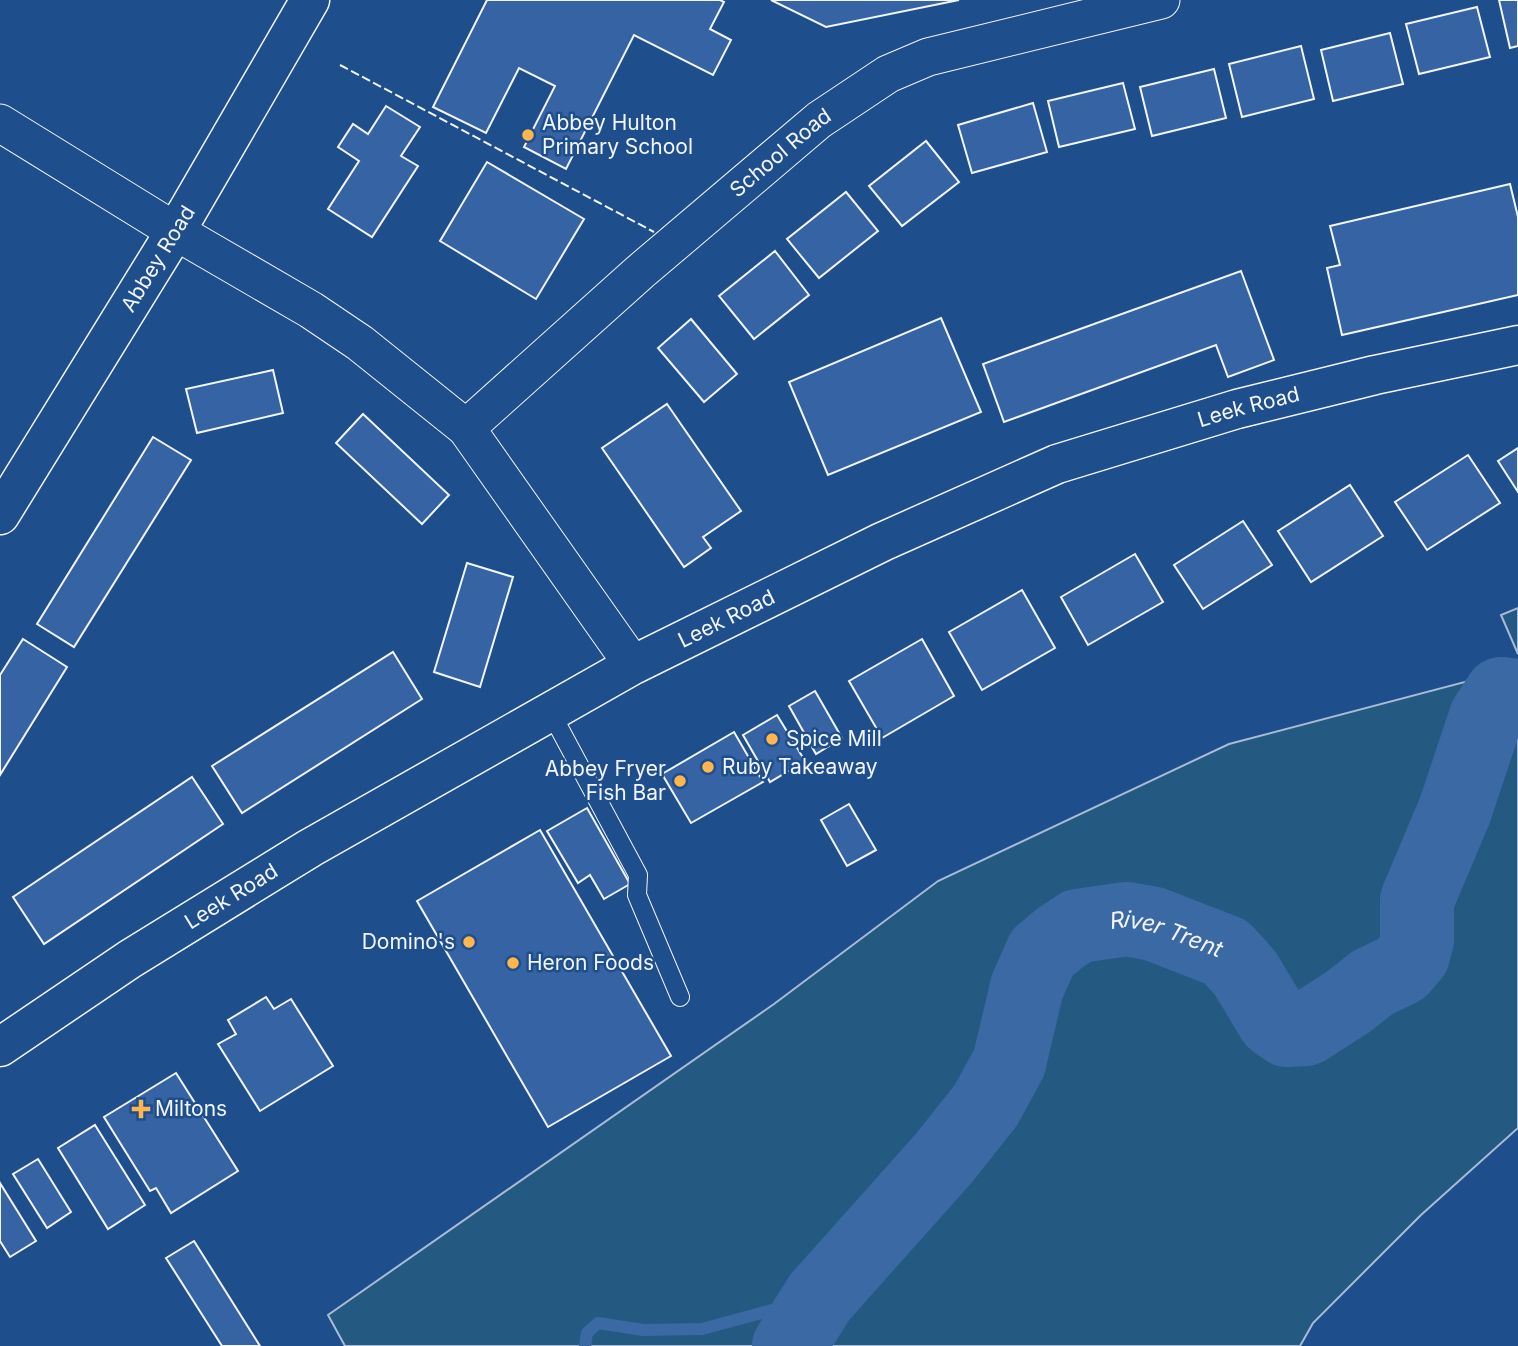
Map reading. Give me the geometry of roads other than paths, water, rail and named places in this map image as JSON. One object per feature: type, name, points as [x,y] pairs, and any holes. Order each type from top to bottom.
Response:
[{"type":"main road","name":"Abbey Road","points":[[0,515],[175,231],[310,0]]},
{"type":"main road","name":"Leek Road","points":[[0,1047],[130,959],[310,848],[633,665],[882,542],[1057,464],[1237,410],[1374,375],[1518,345]]},
{"type":"street","name":"School Road","points":[[466,428],[640,272],[819,120],[888,74],[928,57],[1161,0]]},
{"type":"street","points":[[0,123],[175,231],[311,310],[360,343],[466,428],[633,665]]},
{"type":"lane","points":[[550,711],[638,875],[636,895],[680,997]]},
{"type":"waterway","name":"River Trent","points":[[789,1346],[820,1297],[944,1158],[986,1105],[1009,1063],[1027,987],[1042,953],[1078,926],[1127,919],[1154,924],[1226,952],[1245,973],[1274,1021],[1287,1030],[1306,1029],[1372,983],[1401,969],[1413,955],[1417,940],[1417,900],[1455,810],[1486,717],[1501,694],[1518,696]]},
{"type":"waterway","points":[[585,1346],[587,1333],[598,1323],[643,1330],[702,1329],[820,1297]]},
{"type":"place","name":"Abbey Hulton Primary School","points":[[528,135]]},
{"type":"place","name":"Spice Mill","points":[[772,739]]},
{"type":"place","name":"Ruby Takeaway","points":[[708,767]]},
{"type":"place","name":"Abbey Fryer Fish Bar","points":[[680,781]]},
{"type":"place","name":"Domino's","points":[[469,942]]},
{"type":"place","name":"Heron Foods","points":[[513,963]]},
{"type":"place","name":"Miltons","points":[[141,1109]]}]
